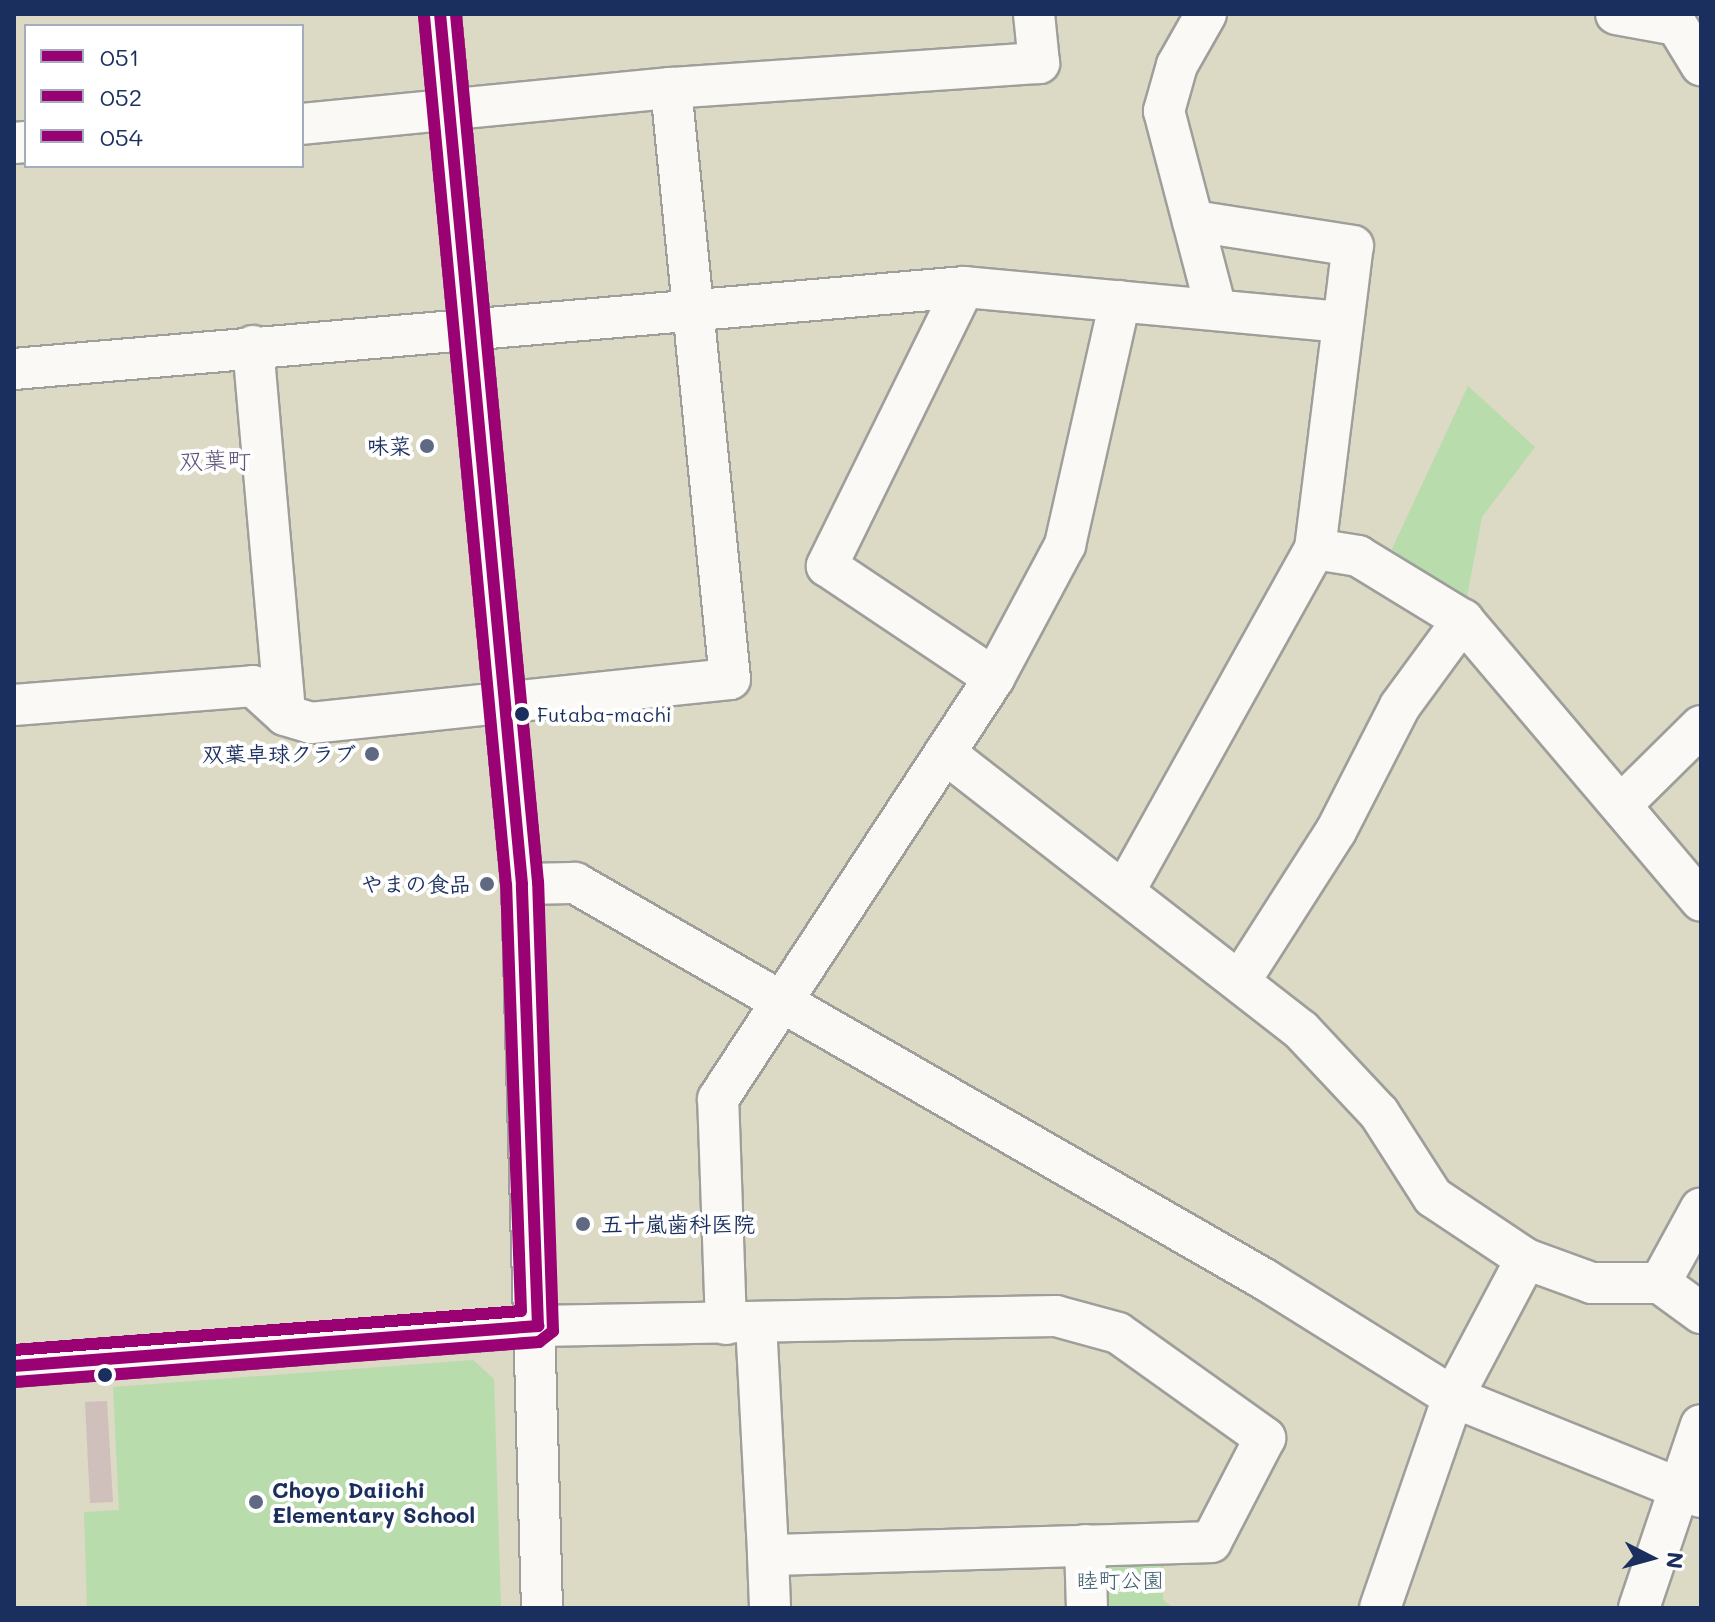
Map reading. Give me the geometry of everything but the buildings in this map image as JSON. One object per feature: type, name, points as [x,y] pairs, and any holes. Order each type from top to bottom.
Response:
[{"type":"street","points":[[440,14],[522,884],[538,1326],[542,1608]]},
{"type":"street","points":[[304,124],[450,115],[671,88],[1039,63],[1034,14]]},
{"type":"street","points":[[1206,14],[1177,65],[1164,111],[1216,309]]},
{"type":"street","points":[[1616,14],[1671,19],[1701,65]]},
{"type":"street","points":[[14,705],[253,686],[285,715],[311,723],[730,679],[671,88]]},
{"type":"street","points":[[1125,890],[1315,549],[1353,246],[1193,221]]},
{"type":"street","points":[[14,369],[468,325],[964,287],[1342,322]]},
{"type":"street","points":[[964,287],[827,566],[994,678]]},
{"type":"street","points":[[770,1608],[768,1555],[718,1099],[778,1000],[994,678],[1065,545],[1120,301]]},
{"type":"street","points":[[253,346],[285,715]]},
{"type":"street","points":[[1315,549],[1358,556],[1463,620],[1701,901]]},
{"type":"street","points":[[1240,981],[1336,831],[1400,706],[1463,620]]},
{"type":"street","points":[[1621,805],[1701,726]]},
{"type":"street","points":[[945,753],[1125,890],[1301,1030],[1379,1113],[1433,1197],[1526,1259],[1592,1283],[1660,1283],[1701,1313]]},
{"type":"street","points":[[522,884],[575,883],[1453,1397],[1690,1494]]},
{"type":"street","points":[[1660,1283],[1701,1208]]},
{"type":"street","points":[[1380,1608],[1453,1397],[1526,1259]]},
{"type":"street","points":[[14,1366],[538,1326],[1056,1316],[1118,1333],[1265,1438],[1211,1542],[768,1555]]},
{"type":"street","points":[[1639,1608],[1690,1494],[1701,1425]]},
{"type":"street","points":[[1085,1545],[1087,1608]]},
{"type":"green space","points":[[1468,386],[1535,447],[1482,517],[1465,607],[1392,549]]},
{"type":"green space","name":"Choyo Daiichi Elementary School","points":[[473,1360],[494,1379],[501,1608],[87,1608],[84,1512],[119,1510],[113,1387]]},
{"type":"green space","name":"睦町公園","points":[[1091,1550],[1164,1552],[1163,1600],[1174,1608],[1093,1608]]},
{"type":"transit line","name":"051","points":[[14,1366],[538,1326],[522,884],[440,14]]},
{"type":"transit line","name":"052","points":[[15,1382],[539,1342],[553,1331],[538,882],[456,14]]},
{"type":"transit line","name":"054","points":[[14,1350],[521,1311],[506,885],[424,16]]},
{"type":"place","name":"味菜","points":[[427,446]]},
{"type":"place","name":"Futaba-machi","points":[[522,714]]},
{"type":"place","name":"双葉卓球クラブ","points":[[372,754]]},
{"type":"place","name":"やまの食品","points":[[487,884]]},
{"type":"place","name":"五十嵐歯科医院","points":[[583,1224]]},
{"type":"place","name":"Choyo Daiichi Elementary School","points":[[256,1502]]},
{"type":"district","name":"双葉町","points":[[215,460]]}]
